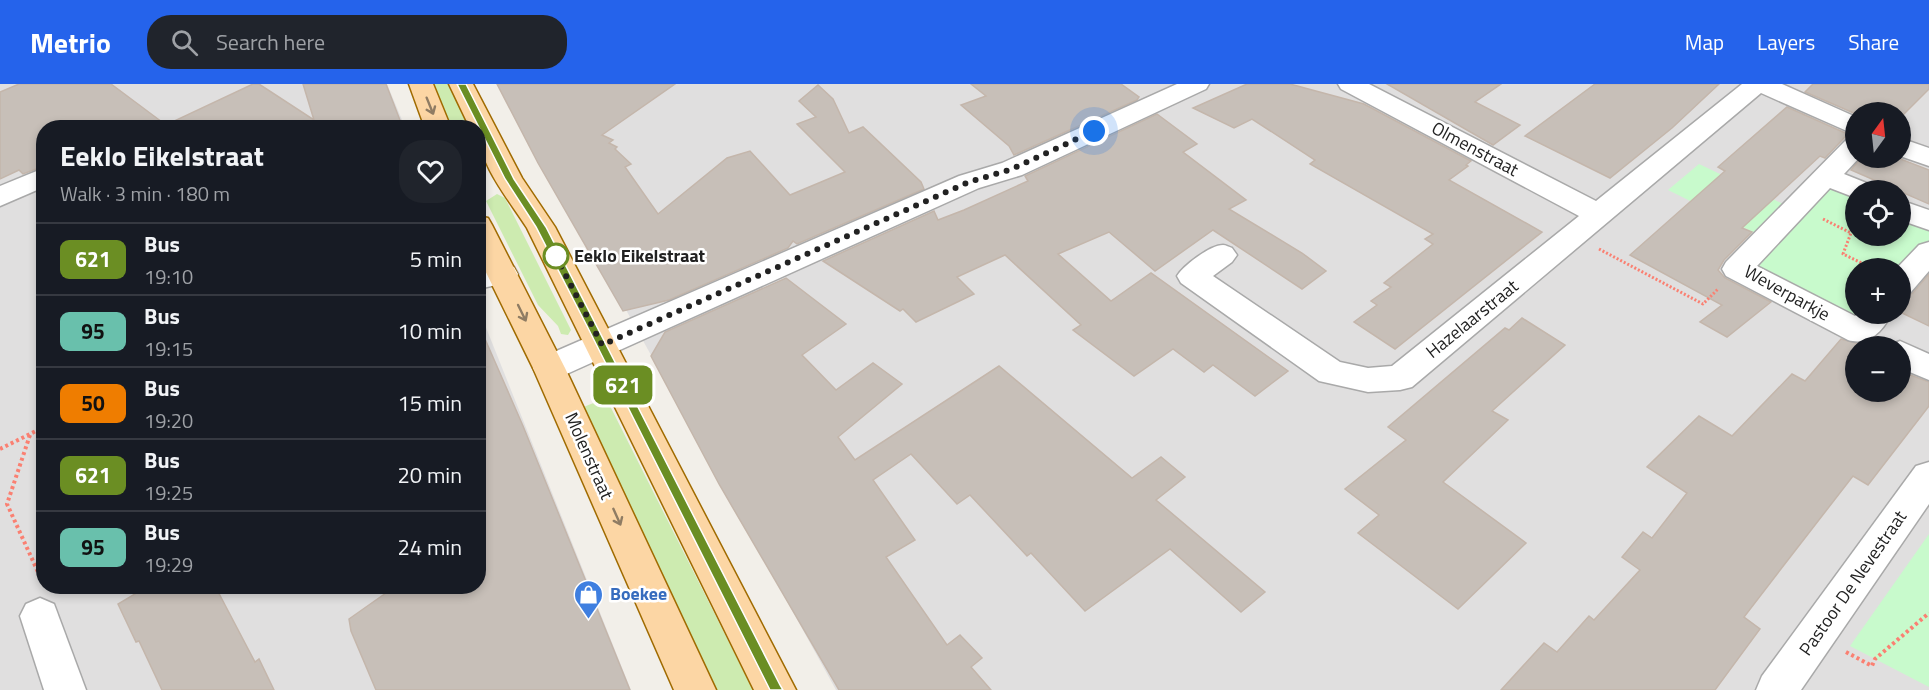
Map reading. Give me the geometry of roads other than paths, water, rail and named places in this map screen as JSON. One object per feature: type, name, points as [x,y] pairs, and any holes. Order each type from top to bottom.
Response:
[{"type":"main road","points":[[421,84],[435,120]]},
{"type":"main road","points":[[461,84],[479,120]]},
{"type":"main road","points":[[486,133],[509,179],[541,227],[775,690]]},
{"type":"main road","name":"Molenstraat","points":[[486,257],[491,277],[549,368],[695,690]]},
{"type":"street","points":[[549,368],[969,182],[1012,169],[1197,84]]},
{"type":"street","name":"Olmenstraat","points":[[1350,84],[1600,215]]},
{"type":"street","points":[[1759,84],[1845,122]]},
{"type":"street","name":"Hazelaarstraat","points":[[1222,255],[1192,276],[1331,372],[1368,380],[1400,378],[1759,84]]},
{"type":"street","points":[[1911,151],[1929,158]]},
{"type":"street","name":"Weverparkje","points":[[1845,157],[1737,269],[1845,314]]},
{"type":"street","points":[[1827,177],[1845,184]]},
{"type":"street","points":[[0,197],[36,180]]},
{"type":"street","points":[[1911,214],[1929,221]]},
{"type":"street","points":[[1911,272],[1929,252]]},
{"type":"street","name":"Weverparkje","points":[[1869,324],[1879,336]]},
{"type":"street","points":[[1911,359],[1929,368]]},
{"type":"street","name":"Pastoor De Nevestraat","points":[[1777,690],[1929,476]]},
{"type":"street","points":[[42,600],[65,690]]},
{"type":"place","name":"Eeklo Eikelstraat","points":[[556,256]]},
{"type":"place","name":"Boekee","points":[[589,620]]}]
